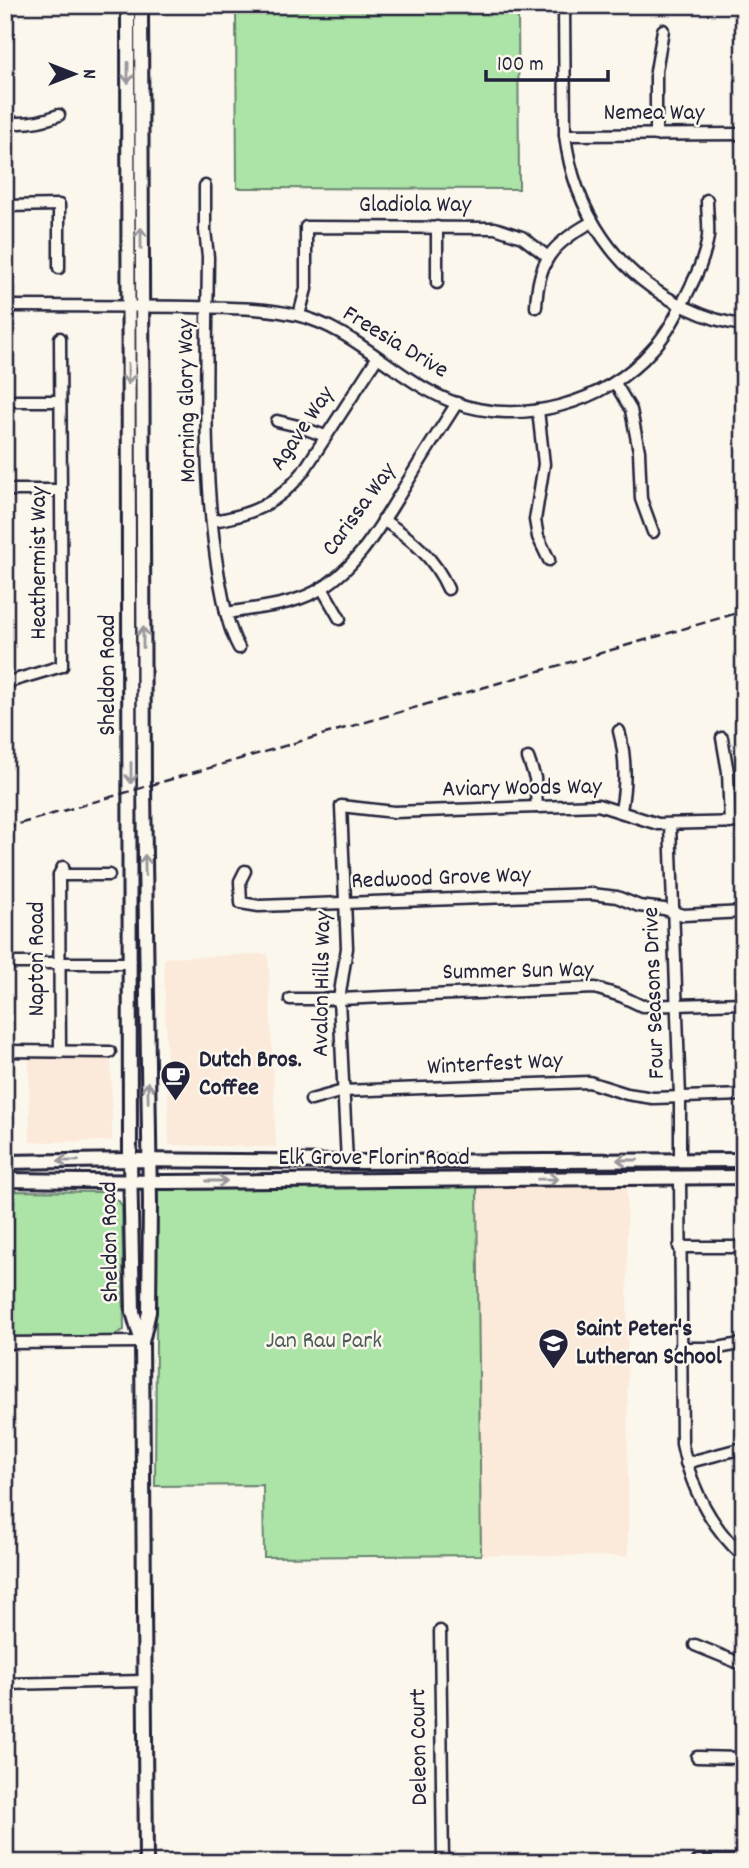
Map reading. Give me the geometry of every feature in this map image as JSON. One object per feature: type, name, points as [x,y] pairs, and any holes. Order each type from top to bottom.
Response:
[{"type":"main road","name":"Sheldon Road","points":[[128,5],[149,1160],[149,1312],[142,1342],[146,1863]]},
{"type":"main road","name":"Sheldon Road","points":[[141,5],[134,306],[129,962],[133,1312],[142,1342]]},
{"type":"main road","points":[[130,932],[139,958],[140,995],[146,1004]]},
{"type":"main road","points":[[650,1179],[658,1171],[676,1167],[680,1160]]},
{"type":"main road","name":"Elk Grove Florin Road","points":[[5,1162],[744,1160]]},
{"type":"main road","points":[[680,1177],[686,1171],[744,1170]]},
{"type":"main road","name":"Elk Grove Florin Road","points":[[5,1180],[744,1177]]},
{"type":"street","points":[[564,5],[565,135],[575,184],[592,222],[613,251],[654,290],[710,318],[744,325]]},
{"type":"street","points":[[656,135],[656,71],[663,30]]},
{"type":"street","points":[[5,122],[18,124],[42,121],[59,115]]},
{"type":"street","name":"Nemea Way","points":[[565,135],[744,134]]},
{"type":"street","name":"Morning Glory Way","points":[[205,186],[213,542],[230,630],[239,648]]},
{"type":"street","name":"Freesia Drive","points":[[5,306],[208,307],[299,315],[330,328],[413,382],[457,403],[489,410],[538,410],[580,400],[615,383],[651,351],[682,305],[701,264],[708,228],[707,200]]},
{"type":"street","points":[[5,206],[59,205],[59,268]]},
{"type":"street","points":[[536,307],[538,279],[548,257],[567,235],[592,222]]},
{"type":"street","name":"Gladiola Way","points":[[299,315],[306,289],[306,227],[504,230],[530,242],[548,257]]},
{"type":"street","points":[[436,228],[438,283]]},
{"type":"street","name":"Heathermist Way","points":[[5,682],[62,666],[60,338]]},
{"type":"street","name":"Agave Way","points":[[212,521],[250,513],[275,500],[297,480],[377,358]]},
{"type":"street","points":[[615,383],[631,410],[639,451],[641,499],[653,531]]},
{"type":"street","points":[[5,401],[60,401]]},
{"type":"street","name":"Carissa Way","points":[[226,613],[296,600],[322,588],[350,565],[383,520],[457,403]]},
{"type":"street","points":[[538,410],[544,464],[535,520],[538,537],[549,560]]},
{"type":"street","points":[[276,421],[325,436]]},
{"type":"street","points":[[5,490],[61,490]]},
{"type":"street","points":[[383,520],[407,536],[429,556],[448,589]]},
{"type":"street","points":[[322,588],[341,619]]},
{"type":"street","points":[[619,731],[624,757],[625,786],[621,810]]},
{"type":"street","points":[[722,738],[728,772],[730,823]]},
{"type":"street","points":[[528,758],[535,778],[537,807]]},
{"type":"street","name":"Aviary Woods Way","points":[[341,806],[394,812],[598,805],[621,810],[648,822],[744,822]]},
{"type":"street","name":"Avalon Hills Way","points":[[341,806],[347,948],[339,999],[347,1162]]},
{"type":"street","name":"Four Seasons Drive","points":[[670,824],[680,1160]]},
{"type":"street","name":"Napton Road","points":[[60,1052],[61,871],[109,875]]},
{"type":"street","name":"Redwood Grove Way","points":[[245,871],[240,881],[241,903],[259,905],[605,894],[639,906],[683,915],[744,912]]},
{"type":"street","points":[[5,963],[129,962]]},
{"type":"street","name":"Summer Sun Way","points":[[290,999],[595,988],[642,1006],[744,1003]]},
{"type":"street","points":[[5,1051],[110,1052]]},
{"type":"street","name":"Winterfest Way","points":[[310,1100],[344,1091],[589,1082],[627,1094],[653,1098],[744,1095]]},
{"type":"street","points":[[680,1177],[681,1429],[686,1463],[706,1511],[725,1538],[744,1557]]},
{"type":"street","points":[[679,1247],[744,1247]]},
{"type":"street","points":[[5,1343],[142,1342]]},
{"type":"street","points":[[680,1348],[718,1348],[740,1344]]},
{"type":"street","points":[[686,1463],[739,1449]]},
{"type":"street","name":"Deleon Court","points":[[440,1631],[443,1863]]},
{"type":"street","points":[[695,1645],[744,1665]]},
{"type":"street","points":[[5,1684],[144,1681]]},
{"type":"street","points":[[698,1861],[743,1861],[744,1732]]},
{"type":"street","points":[[697,1757],[742,1758]]},
{"type":"shaded area","points":[[268,954],[276,1147],[169,1145],[164,958]]},
{"type":"shaded area","points":[[111,1057],[112,1141],[30,1142],[29,1058]]},
{"type":"shaded area","name":"Saint Peter's Lutheran School","points":[[477,1185],[627,1186],[628,1556],[481,1555]]},
{"type":"green space","points":[[236,5],[518,5],[519,189],[237,188]]},
{"type":"green space","name":"Jan Rau Park","points":[[477,1185],[481,1555],[264,1557],[263,1485],[155,1486],[157,1189]]},
{"type":"green space","points":[[5,1191],[111,1192],[111,1197],[118,1200],[122,1206],[124,1330],[116,1334],[116,1337],[5,1338]]},
{"type":"railway","points":[[5,828],[744,611]]},
{"type":"place","name":"Dutch Bros. Coffee","points":[[176,1102]]},
{"type":"place","name":"Saint Peter's Lutheran School","points":[[553,1371]]}]
